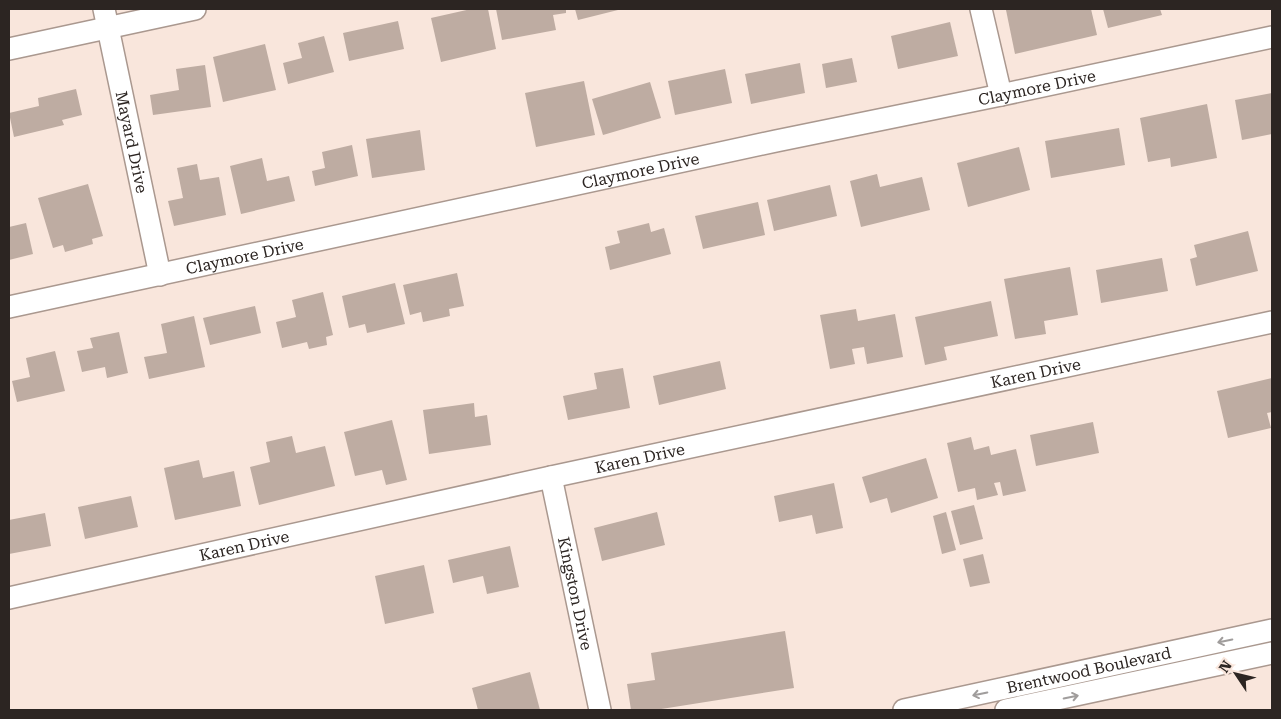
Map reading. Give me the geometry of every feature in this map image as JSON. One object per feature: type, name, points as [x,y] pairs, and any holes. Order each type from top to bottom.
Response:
[{"type":"street","points":[[9,49],[106,18],[195,9]]},
{"type":"street","points":[[981,9],[1001,95]]},
{"type":"street","name":"Mayard Drive","points":[[106,18],[160,275]]},
{"type":"street","name":"Claymore Drive","points":[[9,307],[1272,36]]},
{"type":"street","name":"Karen Drive","points":[[9,598],[551,477],[1272,322]]},
{"type":"street","name":"Kingston Drive","points":[[551,477],[600,710]]},
{"type":"street","name":"Brentwood Boulevard","points":[[904,710],[1272,630]]},
{"type":"street","name":"Brentwood Boulevard","points":[[1006,710],[1272,653]]},
{"type":"building","points":[[471,9],[488,9],[496,49],[441,62],[431,18]]},
{"type":"building","points":[[496,9],[566,9],[566,13],[553,15],[556,30],[502,40]]},
{"type":"building","points":[[575,9],[622,9],[578,20]]},
{"type":"building","points":[[1091,9],[1097,35],[1015,54],[1006,10]]},
{"type":"building","points":[[1103,9],[1160,9],[1162,15],[1108,28]]},
{"type":"building","points":[[398,21],[404,49],[349,61],[343,33]]},
{"type":"building","points":[[950,22],[958,56],[898,69],[891,36]]},
{"type":"building","points":[[324,36],[334,72],[288,84],[283,63],[302,58],[298,43]]},
{"type":"building","points":[[265,44],[276,90],[223,102],[213,57]]},
{"type":"building","points":[[852,58],[857,82],[826,88],[822,64]]},
{"type":"building","points":[[800,63],[805,93],[751,104],[745,74]]},
{"type":"building","points":[[205,65],[211,107],[153,115],[150,95],[179,90],[176,69]]},
{"type":"building","points":[[725,69],[732,103],[675,115],[668,81]]},
{"type":"building","points":[[584,81],[595,135],[536,147],[525,93]]},
{"type":"building","points":[[650,82],[661,118],[603,135],[592,99]]},
{"type":"building","points":[[76,89],[82,115],[62,120],[64,125],[14,137],[9,113],[39,106],[38,98]]},
{"type":"building","points":[[1272,93],[1272,134],[1242,140],[1235,100]]},
{"type":"building","points":[[1207,104],[1217,158],[1171,167],[1170,158],[1148,162],[1140,118]]},
{"type":"building","points":[[1119,128],[1125,165],[1051,178],[1045,141]]},
{"type":"building","points":[[420,130],[425,170],[372,178],[366,139]]},
{"type":"building","points":[[352,145],[358,176],[315,186],[312,171],[325,168],[322,152]]},
{"type":"building","points":[[1019,147],[1030,190],[968,207],[957,163]]},
{"type":"building","points":[[262,158],[267,181],[289,176],[295,201],[241,214],[230,166]]},
{"type":"building","points":[[197,164],[200,180],[219,177],[226,215],[174,226],[168,201],[183,198],[177,168]]},
{"type":"building","points":[[877,174],[880,187],[922,177],[930,210],[861,227],[850,181]]},
{"type":"building","points":[[88,184],[103,236],[92,239],[93,244],[65,252],[63,245],[53,248],[38,198]]},
{"type":"building","points":[[830,185],[837,216],[774,231],[767,200]]},
{"type":"building","points":[[758,202],[765,235],[703,249],[695,216]]},
{"type":"building","points":[[26,223],[33,254],[9,260],[9,227]]},
{"type":"building","points":[[649,223],[651,232],[664,228],[671,254],[610,270],[605,247],[620,243],[617,231]]},
{"type":"building","points":[[1248,231],[1258,271],[1196,286],[1190,259],[1197,257],[1194,245]]},
{"type":"building","points":[[1162,258],[1168,291],[1101,303],[1096,270]]},
{"type":"building","points":[[1070,267],[1078,315],[1044,321],[1046,334],[1015,339],[1004,279]]},
{"type":"building","points":[[457,273],[464,306],[449,309],[450,316],[423,322],[421,312],[410,315],[403,285]]},
{"type":"building","points":[[395,283],[405,324],[367,333],[365,324],[349,328],[342,296]]},
{"type":"building","points":[[323,292],[333,335],[326,337],[327,345],[309,349],[307,342],[282,348],[276,322],[296,317],[292,300]]},
{"type":"building","points":[[991,301],[998,336],[944,347],[947,360],[925,365],[915,317]]},
{"type":"building","points":[[255,306],[261,333],[210,345],[203,318]]},
{"type":"building","points":[[856,309],[858,321],[895,314],[903,357],[867,364],[864,347],[852,349],[855,364],[830,369],[820,315]]},
{"type":"building","points":[[194,316],[205,367],[149,379],[144,357],[167,353],[161,324]]},
{"type":"building","points":[[119,332],[128,373],[107,378],[105,367],[82,372],[77,351],[93,348],[90,338]]},
{"type":"building","points":[[55,351],[65,391],[17,402],[12,381],[30,377],[26,358]]},
{"type":"building","points":[[720,361],[726,389],[659,405],[653,376]]},
{"type":"building","points":[[623,368],[630,408],[568,420],[563,396],[597,389],[594,373]]},
{"type":"building","points":[[1272,378],[1272,412],[1267,413],[1271,428],[1228,438],[1217,391]]},
{"type":"building","points":[[474,403],[475,417],[487,415],[491,445],[429,454],[423,410]]},
{"type":"building","points":[[392,420],[407,480],[386,485],[382,470],[355,476],[344,432]]},
{"type":"building","points":[[1093,422],[1099,453],[1036,466],[1030,435]]},
{"type":"building","points":[[292,436],[296,453],[325,446],[335,486],[259,505],[250,467],[270,462],[266,442]]},
{"type":"building","points":[[971,437],[974,450],[989,446],[991,455],[1016,449],[1026,491],[1003,496],[1000,482],[994,483],[998,495],[977,500],[975,488],[958,492],[947,443]]},
{"type":"building","points":[[926,458],[938,498],[891,513],[887,498],[870,503],[862,477]]},
{"type":"building","points":[[199,460],[203,478],[234,471],[241,506],[175,520],[164,468]]},
{"type":"building","points":[[834,483],[843,528],[816,534],[812,515],[779,522],[774,496]]},
{"type":"building","points":[[131,496],[138,527],[85,539],[78,507]]},
{"type":"building","points":[[974,505],[983,539],[960,545],[951,511]]},
{"type":"building","points":[[657,512],[665,545],[602,561],[594,528]]},
{"type":"building","points":[[946,512],[956,550],[942,554],[933,516]]},
{"type":"building","points":[[45,513],[51,546],[9,554],[9,520]]},
{"type":"building","points":[[510,546],[519,587],[487,594],[483,576],[453,583],[448,560]]},
{"type":"building","points":[[983,554],[990,583],[970,587],[963,559]]},
{"type":"building","points":[[424,565],[434,613],[385,624],[375,576]]},
{"type":"building","points":[[785,631],[794,688],[655,710],[631,710],[627,684],[655,680],[651,653]]},
{"type":"building","points":[[530,672],[540,710],[478,710],[472,688]]}]
